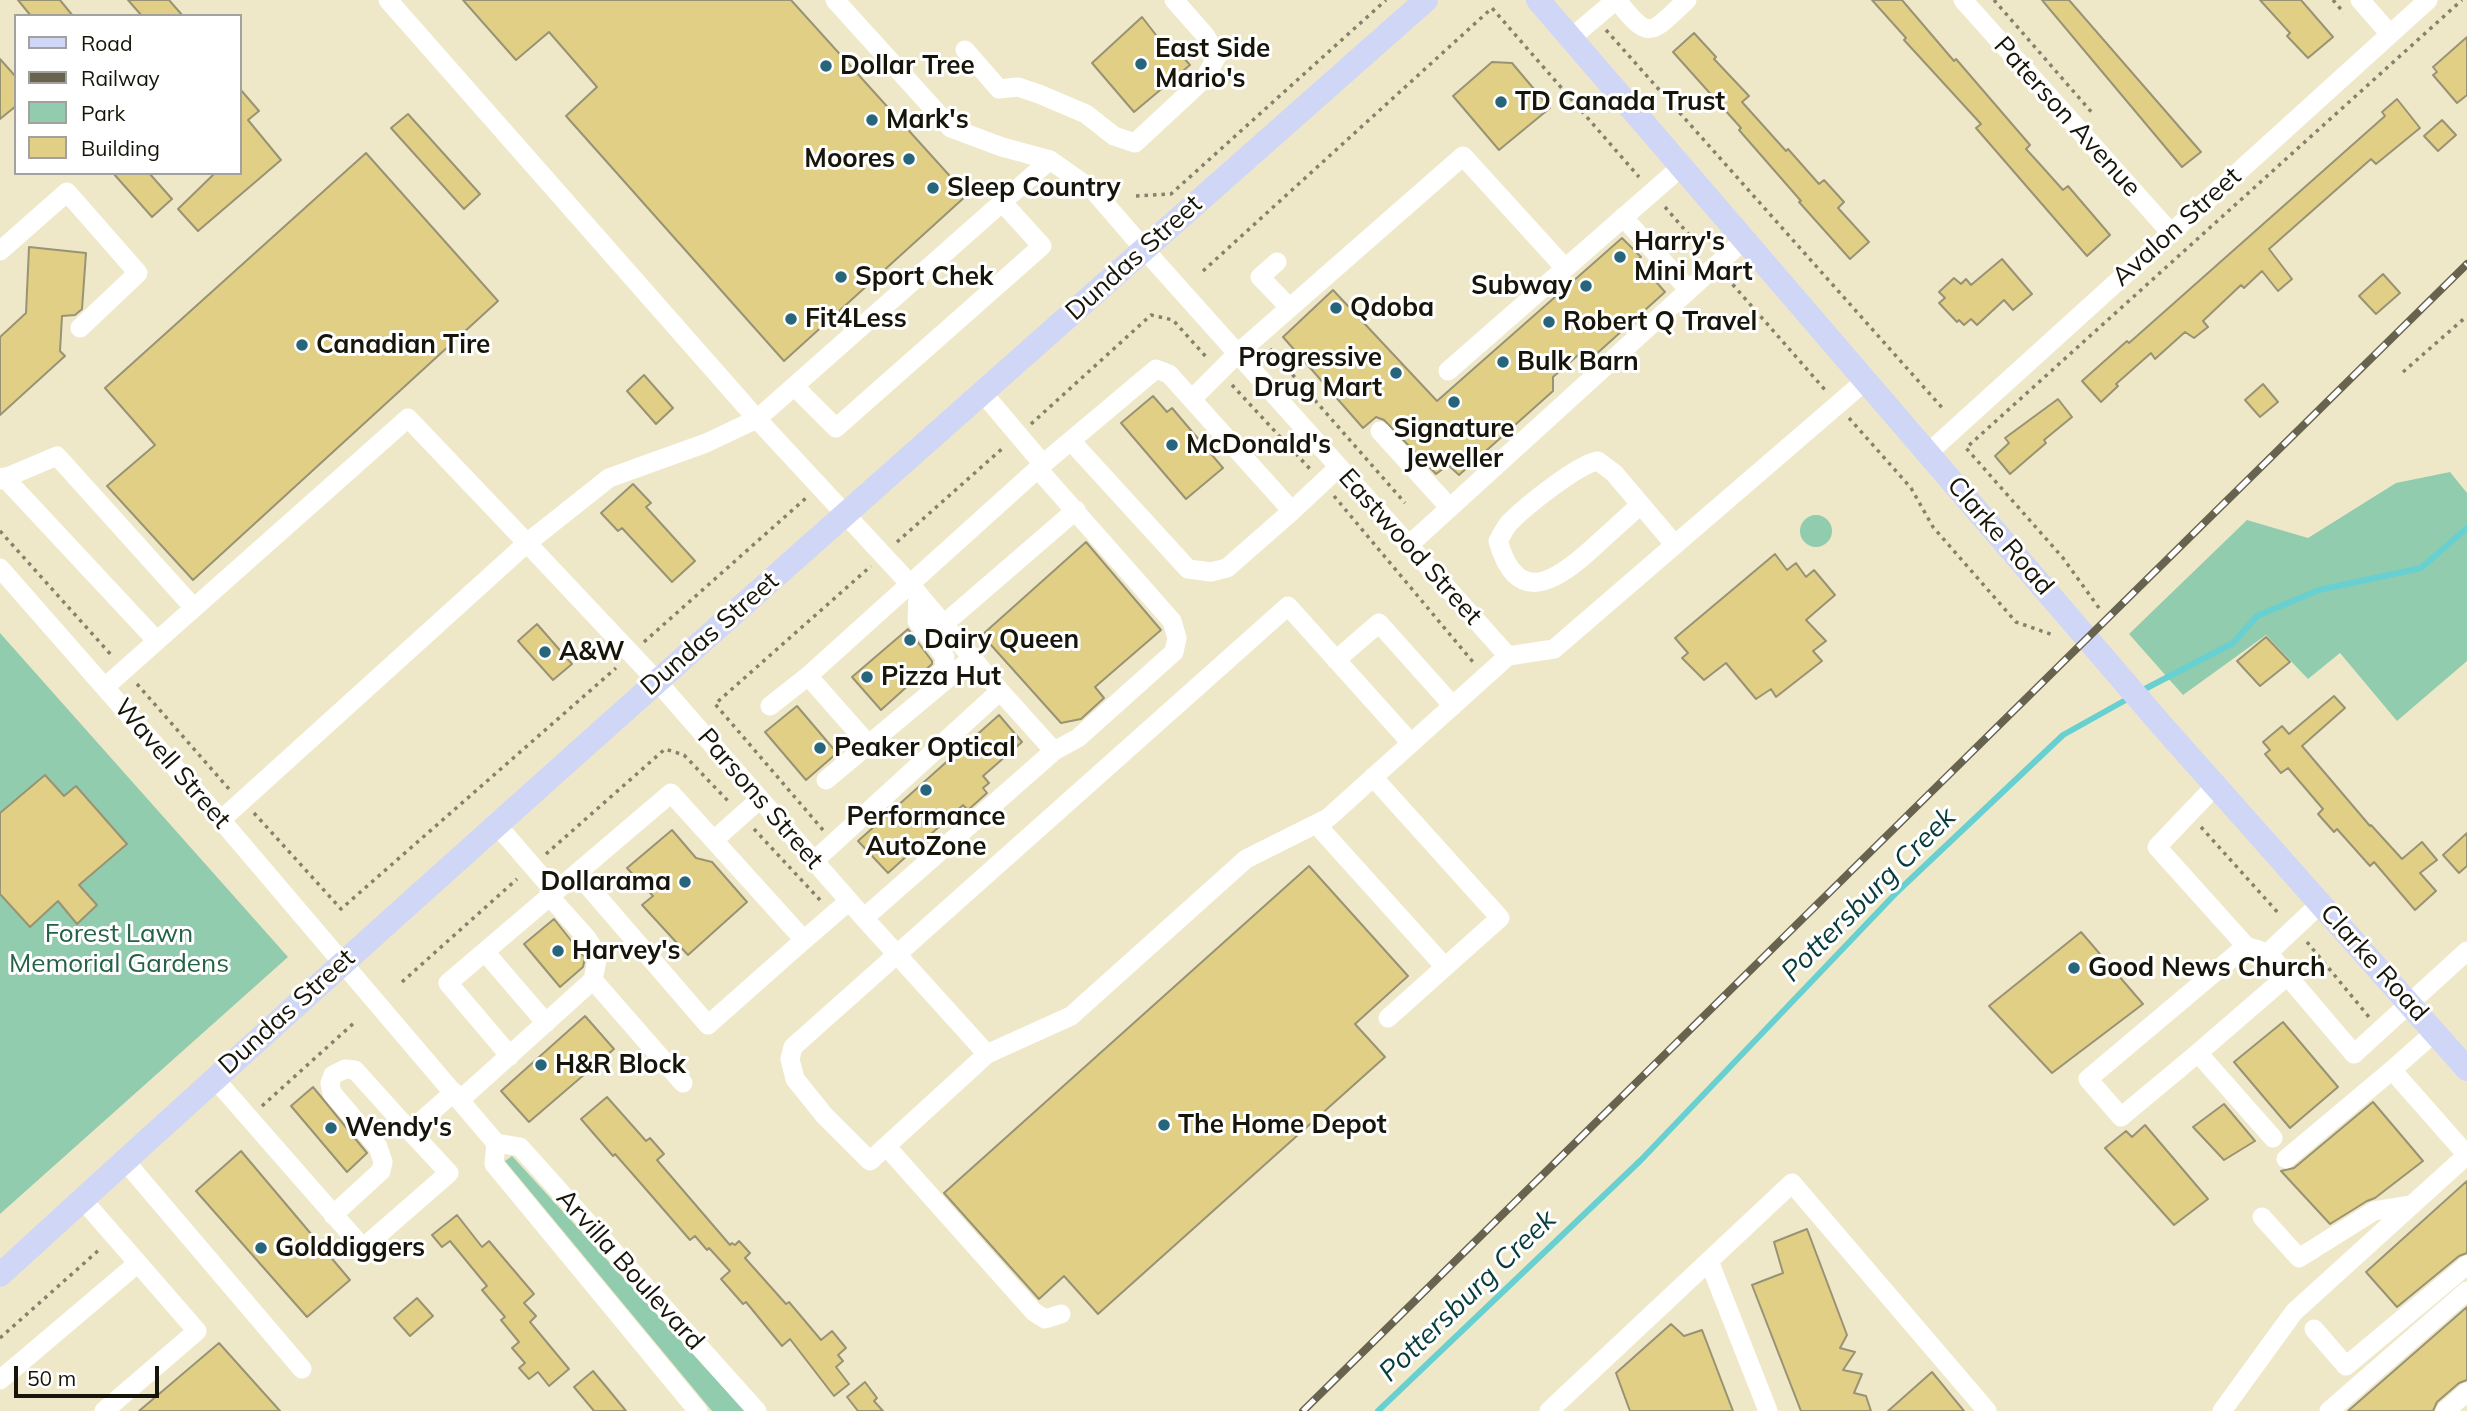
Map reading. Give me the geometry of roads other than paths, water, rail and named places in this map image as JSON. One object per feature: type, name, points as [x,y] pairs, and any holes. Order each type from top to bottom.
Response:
[{"type":"main road","name":"Dundas Street","points":[[0,1275],[343,961],[656,680],[1426,0]]},
{"type":"main road","name":"Clarke Road","points":[[1538,0],[2158,721],[2467,1069]]},
{"type":"street","points":[[388,0],[757,419],[914,589],[971,659],[1054,751]]},
{"type":"street","points":[[835,0],[951,128],[1002,147],[1050,160]]},
{"type":"street","points":[[965,50],[999,89],[1018,87],[1039,94],[1086,114],[1114,136],[1135,143],[1205,78],[1217,56],[1205,35],[1174,0]]},
{"type":"street","points":[[1571,38],[1616,0],[1636,24],[1647,30],[1656,28],[1688,0]]},
{"type":"street","name":"Paterson Avenue","points":[[1963,0],[2171,233]]},
{"type":"street","points":[[2360,0],[2390,34]]},
{"type":"street","name":"Avalon Street","points":[[1927,454],[2428,0]]},
{"type":"street","points":[[1192,399],[1258,335],[1463,156],[1565,268]]},
{"type":"street","points":[[221,820],[527,542],[610,478],[706,443],[757,419],[1050,160]]},
{"type":"street","name":"Eastwood Street","points":[[1050,160],[1094,191],[1508,656]]},
{"type":"street","points":[[1448,371],[1681,167]]},
{"type":"street","points":[[0,251],[67,192],[138,273],[80,328]]},
{"type":"street","points":[[795,387],[836,428],[1042,246],[1002,202]]},
{"type":"street","points":[[1623,217],[1688,289]]},
{"type":"street","points":[[1409,545],[1744,240]]},
{"type":"street","points":[[1277,262],[1260,277],[1290,308]]},
{"type":"street","points":[[770,706],[914,589],[1041,466],[1156,369],[1169,374],[1292,511]]},
{"type":"street","points":[[1411,743],[1288,606],[793,1047],[790,1059],[795,1079],[824,1115],[870,1161],[987,1054],[1070,1016],[1246,859],[1328,818],[1508,656],[1554,649],[1865,381]]},
{"type":"street","points":[[864,918],[1054,751],[1078,738],[1174,653],[1177,638],[1172,621],[1076,510],[982,392]]},
{"type":"street","name":"Parsons Street","points":[[194,608],[408,418],[656,680],[987,1054]]},
{"type":"street","points":[[1380,430],[1450,508]]},
{"type":"street","points":[[1071,441],[1188,569],[1211,572],[1227,568],[1339,467]]},
{"type":"street","points":[[105,687],[157,641],[194,608],[57,456],[2,478],[157,641]]},
{"type":"street","points":[[1640,505],[1565,573],[1545,582],[1528,583],[1514,574],[1503,558],[1499,541],[1508,523],[1575,470],[1598,461],[1606,464],[1675,545]]},
{"type":"street","points":[[944,624],[1076,510]]},
{"type":"street","name":"Wavell Street","points":[[0,568],[343,961]]},
{"type":"street","points":[[884,731],[893,711],[944,670],[945,657],[916,621],[914,589]]},
{"type":"street","points":[[1336,660],[1379,623],[1453,706]]},
{"type":"street","points":[[826,780],[971,659]]},
{"type":"street","points":[[808,676],[869,745]]},
{"type":"street","points":[[814,861],[1000,691]]},
{"type":"street","points":[[1373,777],[1500,918],[1388,1018]]},
{"type":"street","points":[[2216,785],[2157,848],[2246,946],[2268,953],[2354,1054],[2467,951]]},
{"type":"street","points":[[510,1056],[447,983],[671,793],[804,940]]},
{"type":"street","points":[[714,840],[760,799]]},
{"type":"street","points":[[410,1131],[510,1056],[593,980],[598,955],[496,824]]},
{"type":"street","points":[[1316,824],[1445,967]]},
{"type":"street","points":[[577,873],[708,1026],[849,901]]},
{"type":"street","points":[[2268,953],[2321,903]]},
{"type":"street","points":[[2246,946],[2088,1079],[2121,1117],[2287,976]]},
{"type":"street","points":[[485,952],[546,1023]]},
{"type":"street","name":"Arvilla Boulevard","points":[[343,961],[496,1143],[520,1147],[757,1411]]},
{"type":"street","points":[[593,980],[683,1083]]},
{"type":"street","points":[[2286,1159],[2435,1032]]},
{"type":"street","points":[[2198,1053],[2273,1138]]},
{"type":"street","points":[[215,1079],[333,1215],[363,1248],[449,1173],[355,1070],[345,1069],[333,1075],[330,1083],[332,1093],[378,1147],[383,1162],[381,1171],[333,1215]]},
{"type":"street","points":[[2222,1411],[2294,1311],[2467,1155],[2392,1070]]},
{"type":"street","name":"Arvilla Boulevard","points":[[496,1143],[494,1164],[698,1411]]},
{"type":"street","points":[[886,1146],[1034,1312],[1045,1319],[1061,1314]]},
{"type":"street","points":[[125,1161],[302,1369]]},
{"type":"street","points":[[1549,1411],[1792,1183],[1987,1411]]},
{"type":"street","points":[[83,1200],[197,1331],[104,1411]]},
{"type":"street","points":[[2262,1217],[2299,1258],[2374,1211],[2411,1205]]},
{"type":"street","points":[[1709,1261],[1768,1411]]},
{"type":"street","points":[[0,1380],[138,1263]]},
{"type":"street","points":[[2314,1329],[2346,1366],[2467,1265]]},
{"type":"street","points":[[2329,1411],[2467,1291]]},
{"type":"street","points":[[2445,1411],[2467,1392]]},
{"type":"waterway","name":"Pottersburg Creek","points":[[2141,691],[2233,643],[2257,616],[2319,590],[2421,568],[2467,528]]},
{"type":"waterway","name":"Pottersburg Creek","points":[[1378,1411],[1641,1160],[1897,892],[2063,735],[2131,697]]},
{"type":"railway","points":[[1303,1411],[2467,264]]},
{"type":"place","name":"East Side Mario's","points":[[1141,64]]},
{"type":"place","name":"Dollar Tree","points":[[826,66]]},
{"type":"place","name":"TD Canada Trust","points":[[1501,102]]},
{"type":"place","name":"Mark's","points":[[872,120]]},
{"type":"place","name":"Moores","points":[[909,159]]},
{"type":"place","name":"Sleep Country","points":[[933,188]]},
{"type":"place","name":"Harry's Mini Mart","points":[[1620,257]]},
{"type":"place","name":"Sport Chek","points":[[841,277]]},
{"type":"place","name":"Subway","points":[[1586,286]]},
{"type":"place","name":"Qdoba","points":[[1336,308]]},
{"type":"place","name":"Fit4Less","points":[[791,319]]},
{"type":"place","name":"Robert Q Travel","points":[[1549,322]]},
{"type":"place","name":"Canadian Tire","points":[[302,345]]},
{"type":"place","name":"Bulk Barn","points":[[1503,362]]},
{"type":"place","name":"Progressive Drug Mart","points":[[1396,373]]},
{"type":"place","name":"Signature Jeweller","points":[[1454,402]]},
{"type":"place","name":"McDonald's","points":[[1172,445]]},
{"type":"place","name":"Dairy Queen","points":[[910,640]]},
{"type":"place","name":"A&W","points":[[545,652]]},
{"type":"place","name":"Pizza Hut","points":[[867,677]]},
{"type":"place","name":"Peaker Optical","points":[[820,748]]},
{"type":"place","name":"Performance AutoZone","points":[[926,790]]},
{"type":"place","name":"Dollarama","points":[[685,882]]},
{"type":"place","name":"Harvey's","points":[[558,951]]},
{"type":"place","name":"Good News Church","points":[[2074,968]]},
{"type":"place","name":"H&R Block","points":[[541,1065]]},
{"type":"place","name":"The Home Depot","points":[[1164,1125]]},
{"type":"place","name":"Wendy's","points":[[331,1128]]},
{"type":"place","name":"Golddiggers","points":[[261,1248]]},
{"type":"park label","name":"Forest Lawn Memorial Gardens","points":[[119,948]]}]
